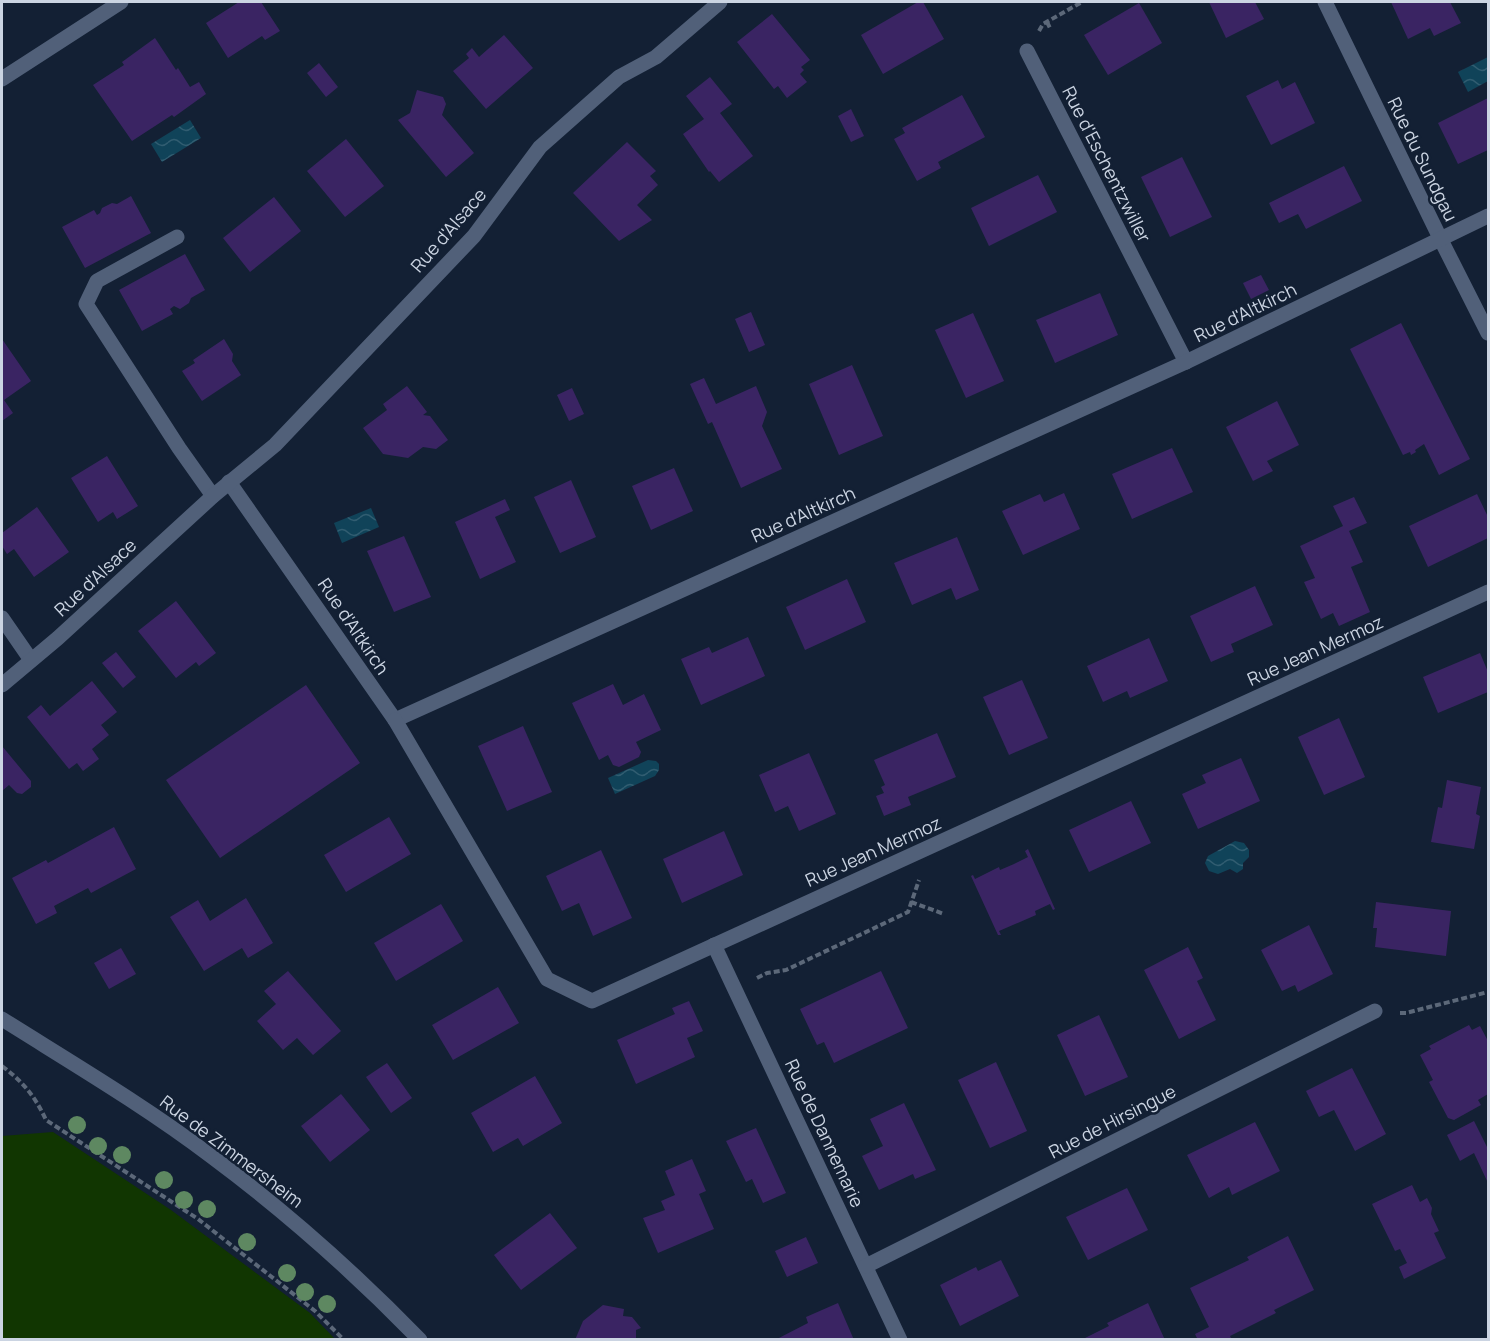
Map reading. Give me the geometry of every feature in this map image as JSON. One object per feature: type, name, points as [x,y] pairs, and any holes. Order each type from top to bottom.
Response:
[{"type":"street","points":[[2,79],[121,2]]},
{"type":"street","name":"Rue d'Alsace","points":[[2,685],[213,496],[275,444],[474,236],[540,147],[619,77],[656,57],[720,2]]},
{"type":"street","name":"Rue du Sundgau","points":[[1325,2],[1488,333]]},
{"type":"street","name":"Rue d'Eschentzwiller","points":[[1028,51],[1186,362]]},
{"type":"street","name":"Rue d'Altkirch","points":[[229,482],[394,720],[1186,362],[1488,216]]},
{"type":"street","points":[[177,237],[97,281],[86,304],[179,448],[213,496]]},
{"type":"street","name":"Rue Jean Mermoz","points":[[394,720],[547,979],[592,1001],[1488,592]]},
{"type":"street","points":[[2,618],[31,660]]},
{"type":"street","name":"Rue de Dannemarie","points":[[714,945],[900,1340]]},
{"type":"street","name":"Rue de Hirsingue","points":[[866,1266],[1375,1011]]},
{"type":"street","name":"Rue de Zimmersheim","points":[[2,1019],[210,1155],[292,1219],[420,1340]]},
{"type":"path","points":[[1028,51],[1043,24],[1082,2]]},
{"type":"path","points":[[1047,22],[1050,28]]},
{"type":"path","points":[[751,981],[767,973],[786,970],[908,912],[919,879]]},
{"type":"path","points":[[911,902],[944,914]]},
{"type":"path","points":[[1375,1011],[1406,1013],[1488,992]]},
{"type":"path","points":[[2,1066],[38,1101],[46,1120],[198,1219],[315,1311],[344,1340]]},
{"type":"green space","points":[[53,1132],[171,1210],[310,1313],[335,1339],[2,1339],[2,1136]]},
{"type":"water","points":[[1488,57],[1488,81],[1468,92],[1458,72]]},
{"type":"water","points":[[190,120],[201,138],[162,162],[151,144]]},
{"type":"water","points":[[371,508],[379,527],[342,543],[334,523]]},
{"type":"water","points":[[648,760],[659,764],[659,770],[655,776],[615,794],[608,778]]},
{"type":"water","points":[[1235,841],[1244,843],[1249,850],[1249,857],[1243,863],[1243,869],[1237,873],[1230,869],[1218,874],[1209,871],[1205,863],[1208,856]]},
{"type":"building","points":[[239,2],[261,2],[280,31],[265,40],[262,36],[228,58],[206,23]]},
{"type":"building","points":[[918,2],[923,2],[944,39],[883,74],[861,35]]},
{"type":"building","points":[[1209,2],[1255,2],[1264,19],[1226,38]]},
{"type":"building","points":[[1391,2],[1450,2],[1461,23],[1434,36],[1430,28],[1408,39]]},
{"type":"building","points":[[1139,3],[1162,43],[1108,75],[1084,35]]},
{"type":"building","points":[[772,14],[810,60],[801,67],[804,70],[800,74],[807,82],[787,98],[778,86],[774,89],[737,42]]},
{"type":"building","points":[[504,35],[533,68],[486,109],[453,71],[469,58],[466,54],[472,48],[479,57]]},
{"type":"building","points":[[155,38],[190,87],[199,82],[206,94],[174,117],[172,115],[132,141],[93,85],[124,65],[122,62]]},
{"type":"building","points":[[319,63],[338,87],[326,97],[307,73]]},
{"type":"building","points":[[710,77],[732,104],[720,113],[753,156],[719,182],[709,172],[683,134],[704,119],[686,96]]},
{"type":"building","points":[[1278,80],[1282,89],[1295,82],[1315,123],[1271,145],[1246,96]]},
{"type":"building","points":[[417,90],[443,97],[446,104],[442,115],[474,153],[446,177],[398,120],[410,113]]},
{"type":"building","points":[[962,95],[985,137],[938,162],[941,168],[917,181],[894,139],[905,133],[902,128]]},
{"type":"building","points":[[1488,98],[1488,150],[1458,164],[1438,123]]},
{"type":"building","points":[[851,109],[864,136],[851,142],[838,116]]},
{"type":"building","points":[[346,139],[384,186],[345,217],[307,171]]},
{"type":"building","points":[[627,142],[656,171],[650,176],[658,185],[637,205],[652,220],[619,241],[573,193]]},
{"type":"building","points":[[1182,157],[1212,217],[1170,237],[1141,177]]},
{"type":"building","points":[[1344,166],[1362,201],[1306,229],[1298,214],[1279,223],[1269,203]]},
{"type":"building","points":[[1038,175],[1057,212],[989,246],[971,208]]},
{"type":"building","points":[[131,196],[151,233],[85,268],[62,227],[94,210],[97,215],[102,208],[112,203],[117,204]]},
{"type":"building","points":[[274,197],[301,231],[250,272],[223,238]]},
{"type":"building","points":[[185,254],[205,290],[191,298],[189,303],[180,309],[174,306],[170,309],[173,314],[142,331],[119,290]]},
{"type":"building","points":[[1261,275],[1269,290],[1251,299],[1243,283]]},
{"type":"building","points":[[1100,293],[1118,335],[1055,363],[1036,320]]},
{"type":"building","points":[[751,312],[765,345],[749,352],[735,319]]},
{"type":"building","points":[[973,313],[1004,381],[966,398],[935,330]]},
{"type":"building","points":[[1401,323],[1470,459],[1439,475],[1424,444],[1411,455],[1410,452],[1403,455],[1350,349]]},
{"type":"building","points":[[2,339],[31,381],[4,400],[13,413],[2,421]]},
{"type":"building","points":[[224,339],[233,354],[232,361],[241,375],[202,401],[182,371],[195,363],[193,360]]},
{"type":"building","points":[[852,365],[883,436],[839,455],[809,384]]},
{"type":"building","points":[[704,378],[716,404],[756,386],[767,412],[762,426],[782,469],[741,488],[712,422],[708,424],[690,384]]},
{"type":"building","points":[[407,386],[427,412],[423,415],[430,416],[448,440],[436,449],[423,447],[408,458],[383,454],[363,428],[387,410],[383,404]]},
{"type":"building","points":[[572,388],[584,414],[569,421],[557,395]]},
{"type":"building","points":[[1277,401],[1299,445],[1267,461],[1273,471],[1253,481],[1226,427]]},
{"type":"building","points":[[1172,448],[1193,492],[1132,519],[1112,474]]},
{"type":"building","points":[[107,456],[138,506],[117,519],[113,512],[98,522],[71,478]]},
{"type":"building","points":[[674,468],[693,511],[651,530],[632,486]]},
{"type":"building","points":[[571,480],[596,537],[560,553],[534,497]]},
{"type":"building","points":[[1064,493],[1080,529],[1023,555],[1002,511],[1040,494],[1044,502]]},
{"type":"building","points":[[1477,494],[1488,517],[1488,538],[1428,567],[1409,526]]},
{"type":"building","points":[[1354,497],[1367,523],[1349,531],[1363,562],[1351,567],[1370,612],[1339,626],[1333,613],[1321,619],[1304,582],[1315,578],[1300,546],[1343,526],[1333,506]]},
{"type":"building","points":[[505,499],[510,510],[495,517],[516,562],[480,579],[455,522]]},
{"type":"building","points":[[37,507],[69,552],[34,577],[14,549],[7,554],[2,546],[2,533]]},
{"type":"building","points":[[404,536],[431,597],[394,612],[367,551]]},
{"type":"building","points":[[957,537],[979,590],[956,600],[951,588],[912,605],[894,563]]},
{"type":"building","points":[[847,579],[866,622],[805,650],[786,607]]},
{"type":"building","points":[[1255,586],[1273,625],[1231,644],[1234,652],[1211,662],[1190,616]]},
{"type":"building","points":[[176,601],[216,653],[199,666],[196,662],[176,678],[138,631]]},
{"type":"building","points":[[748,637],[765,676],[701,705],[681,659],[709,647],[712,653]]},
{"type":"building","points":[[1149,638],[1168,681],[1130,698],[1127,691],[1103,702],[1087,666]]},
{"type":"building","points":[[116,652],[136,677],[123,688],[102,663]]},
{"type":"building","points":[[1480,653],[1488,672],[1488,692],[1438,713],[1423,677]]},
{"type":"building","points":[[1022,680],[1048,738],[1009,755],[983,697]]},
{"type":"building","points":[[92,681],[117,712],[101,725],[109,735],[92,749],[99,759],[83,771],[77,763],[69,769],[27,717],[41,705],[50,716]]},
{"type":"building","points":[[613,684],[623,705],[644,694],[661,730],[636,742],[641,752],[639,757],[619,767],[613,765],[608,755],[599,760],[572,703]]},
{"type":"building","points":[[306,685],[360,763],[220,858],[166,780]]},
{"type":"building","points":[[1339,718],[1365,777],[1324,795],[1298,737]]},
{"type":"building","points":[[523,726],[552,792],[507,811],[478,746]]},
{"type":"building","points":[[937,733],[956,777],[908,797],[911,805],[884,816],[876,796],[884,793],[881,787],[885,785],[874,760]]},
{"type":"building","points":[[2,746],[31,781],[31,787],[22,794],[17,793],[9,785],[2,791]]},
{"type":"building","points":[[809,753],[836,814],[799,831],[788,806],[775,812],[759,775]]},
{"type":"building","points":[[1241,758],[1260,801],[1198,829],[1182,794],[1206,783],[1202,775]]},
{"type":"building","points":[[1447,780],[1481,787],[1476,814],[1480,816],[1474,849],[1431,842],[1438,807],[1442,808]]},
{"type":"building","points":[[1131,801],[1151,843],[1089,872],[1069,830]]},
{"type":"building","points":[[389,817],[411,854],[346,892],[324,855]]},
{"type":"building","points":[[114,827],[136,869],[91,893],[88,888],[54,906],[57,913],[36,924],[12,878],[46,860],[48,863]]},
{"type":"building","points":[[724,831],[743,875],[682,903],[663,859]]},
{"type":"building","points":[[1028,849],[1055,909],[1053,910],[1050,904],[1035,911],[1036,915],[999,931],[1001,935],[998,935],[971,876],[973,875],[975,879],[999,867],[1000,870],[1014,864],[1028,857],[1025,851]]},
{"type":"building","points":[[601,850],[632,918],[593,936],[579,903],[562,911],[546,876]]},
{"type":"building","points":[[246,898],[273,943],[248,958],[242,948],[204,971],[170,917],[198,900],[210,921]]},
{"type":"building","points":[[1376,902],[1451,911],[1446,956],[1375,947],[1377,928],[1373,928]]},
{"type":"building","points":[[441,904],[463,941],[396,981],[374,943]]},
{"type":"building","points":[[1309,925],[1333,974],[1298,992],[1295,985],[1282,991],[1261,950]]},
{"type":"building","points":[[1188,947],[1203,978],[1197,981],[1216,1020],[1179,1039],[1144,970]]},
{"type":"building","points":[[121,948],[136,974],[109,989],[94,963]]},
{"type":"building","points":[[288,971],[341,1031],[313,1055],[297,1038],[283,1050],[257,1021],[276,1004],[264,991]]},
{"type":"building","points":[[881,971],[908,1028],[834,1063],[824,1042],[817,1045],[800,1009]]},
{"type":"building","points":[[498,987],[519,1023],[453,1060],[432,1025]]},
{"type":"building","points":[[689,1001],[703,1031],[687,1038],[695,1057],[636,1084],[617,1040],[675,1014],[672,1008]]},
{"type":"building","points":[[1099,1015],[1128,1077],[1085,1096],[1057,1035]]},
{"type":"building","points":[[1469,1025],[1472,1030],[1480,1026],[1488,1041],[1488,1094],[1478,1100],[1481,1105],[1454,1120],[1448,1118],[1429,1082],[1433,1080],[1420,1055],[1431,1049],[1429,1046]]},
{"type":"building","points":[[996,1062],[1027,1131],[990,1148],[958,1080]]},
{"type":"building","points":[[387,1063],[412,1098],[391,1113],[366,1077]]},
{"type":"building","points":[[1352,1068],[1386,1134],[1355,1151],[1334,1110],[1319,1117],[1306,1091]]},
{"type":"building","points":[[535,1076],[562,1123],[523,1146],[518,1138],[493,1152],[471,1113]]},
{"type":"building","points":[[341,1094],[370,1130],[330,1162],[301,1126]]},
{"type":"building","points":[[904,1103],[936,1170],[915,1179],[913,1174],[879,1190],[862,1156],[883,1146],[870,1119]]},
{"type":"building","points":[[1474,1121],[1488,1146],[1488,1183],[1474,1153],[1460,1161],[1447,1135]]},
{"type":"building","points":[[1255,1122],[1280,1171],[1232,1195],[1229,1187],[1209,1198],[1187,1155]]},
{"type":"building","points":[[756,1128],[786,1193],[763,1203],[752,1179],[746,1182],[726,1141]]},
{"type":"building","points":[[692,1159],[706,1191],[699,1194],[714,1229],[658,1253],[643,1218],[665,1210],[661,1201],[675,1195],[665,1171]]},
{"type":"building","points":[[1412,1185],[1420,1202],[1427,1198],[1432,1208],[1431,1214],[1439,1231],[1434,1233],[1446,1258],[1404,1279],[1399,1267],[1407,1263],[1400,1249],[1395,1251],[1372,1204]]},
{"type":"building","points":[[1127,1188],[1148,1230],[1088,1260],[1066,1217]]},
{"type":"building","points":[[550,1213],[577,1248],[521,1290],[494,1255]]},
{"type":"building","points":[[1288,1236],[1314,1290],[1274,1310],[1276,1313],[1230,1336],[1232,1340],[1198,1340],[1195,1334],[1209,1327],[1190,1288],[1249,1260],[1247,1257]]},
{"type":"building","points":[[806,1237],[818,1263],[787,1277],[775,1251]]},
{"type":"building","points":[[1001,1260],[1019,1296],[960,1326],[940,1285],[976,1267],[978,1271]]},
{"type":"building","points":[[838,1303],[854,1340],[775,1340],[808,1323],[806,1317]]},
{"type":"building","points":[[1148,1303],[1165,1340],[1081,1340],[1109,1326],[1107,1323]]},
{"type":"building","points":[[603,1305],[624,1309],[623,1316],[632,1317],[641,1328],[636,1330],[636,1340],[575,1340],[583,1321]]}]
